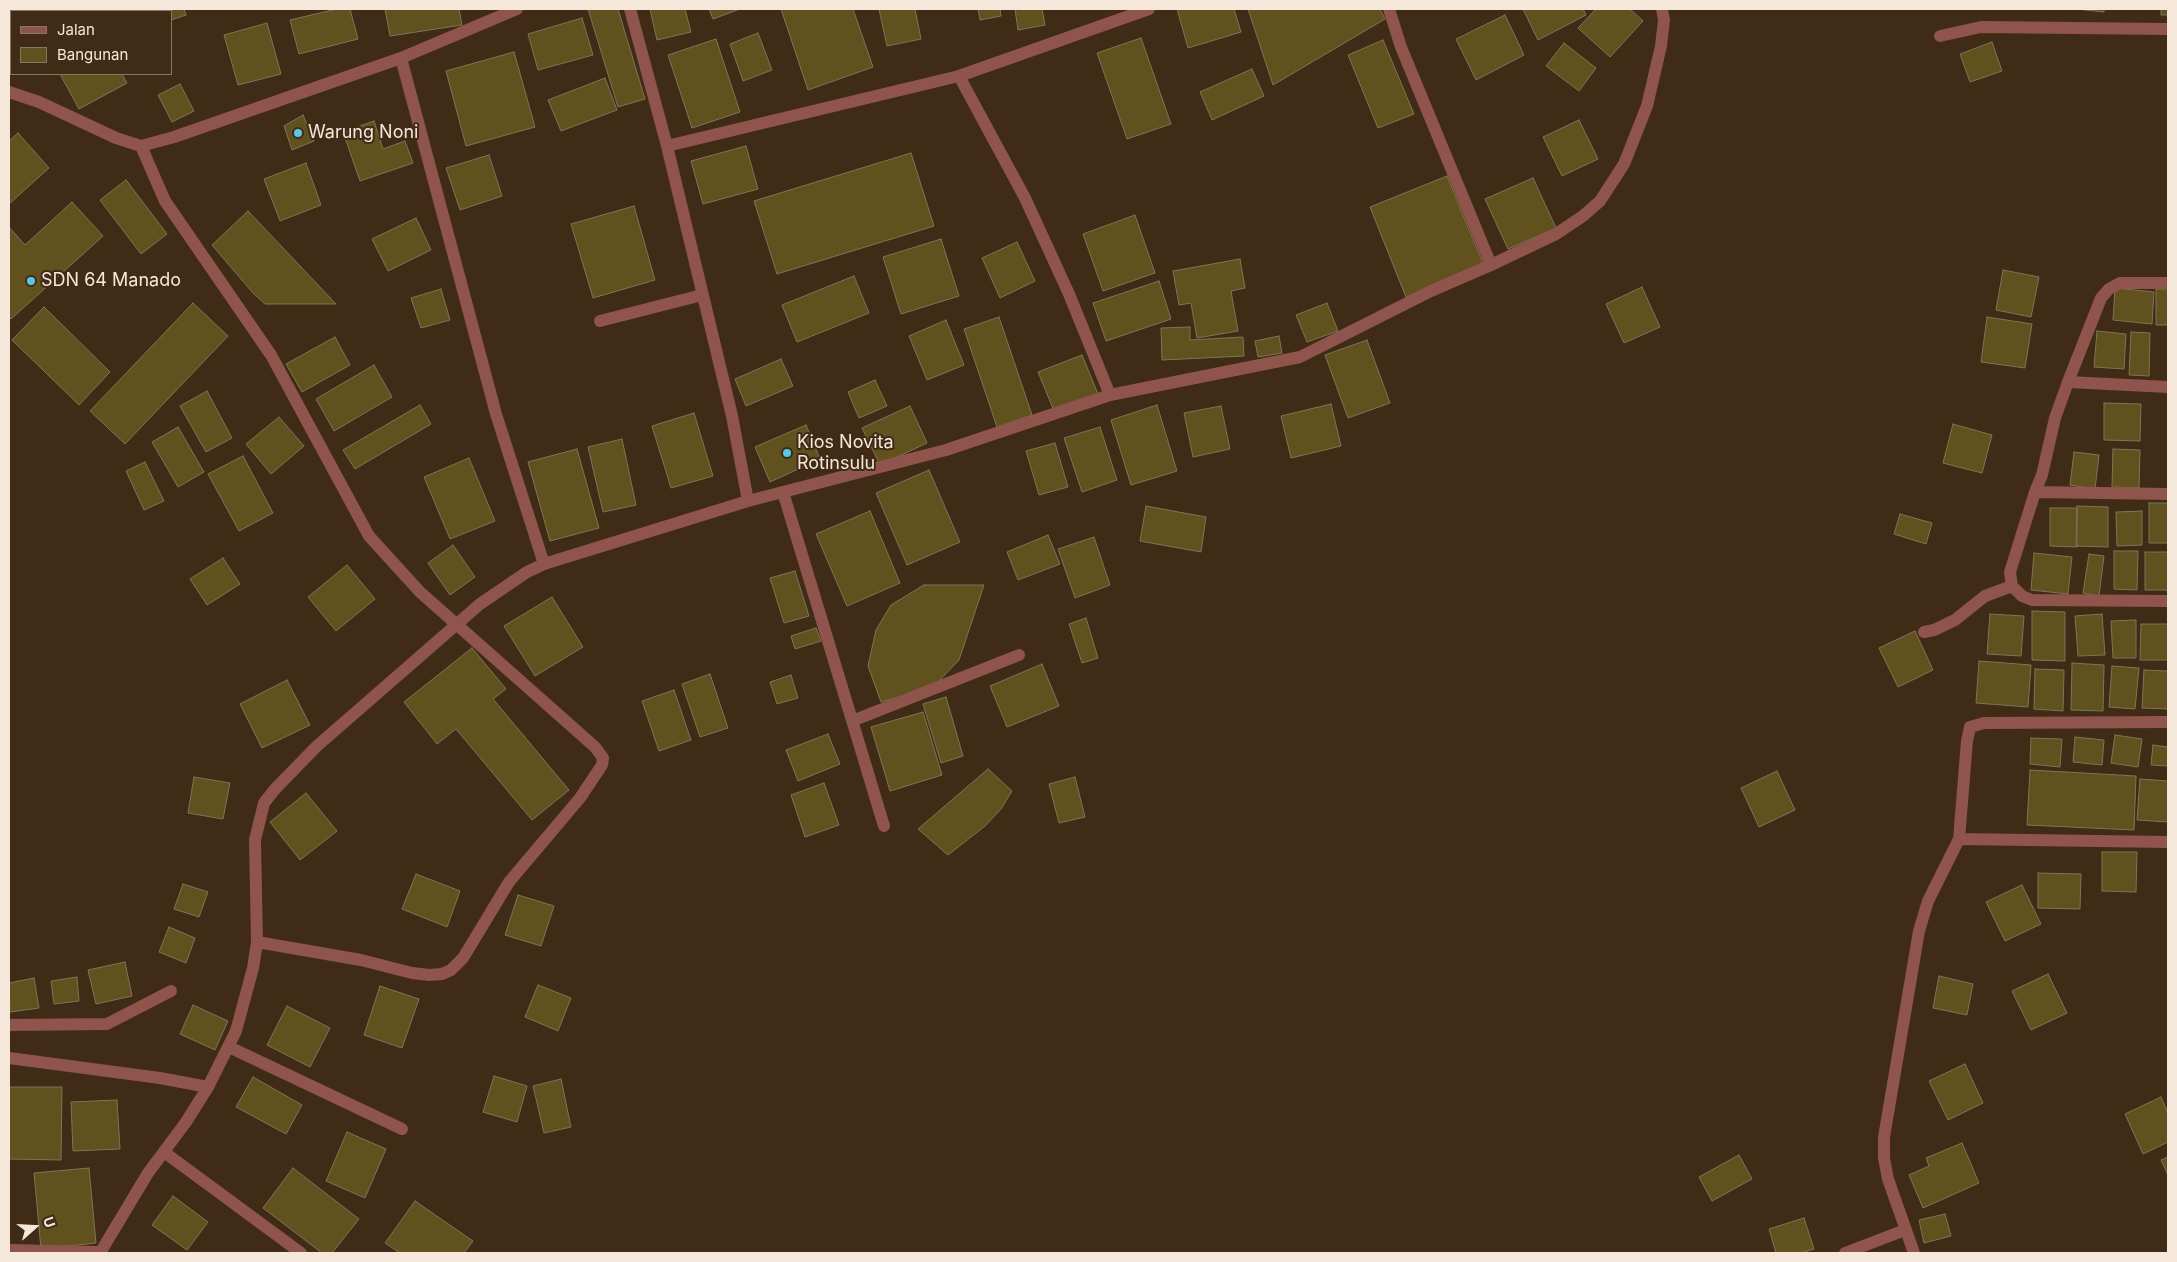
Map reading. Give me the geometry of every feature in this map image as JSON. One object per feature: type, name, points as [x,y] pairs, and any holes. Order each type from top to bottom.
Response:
[{"type":"street","points":[[9,92],[40,102],[116,138],[141,146],[174,137],[402,58],[517,9]]},
{"type":"street","points":[[630,9],[668,146],[714,340],[748,501]]},
{"type":"street","points":[[668,146],[959,76],[1149,9]]},
{"type":"street","points":[[1389,9],[1401,47],[1491,265]]},
{"type":"street","points":[[9,1250],[100,1253],[139,1187],[208,1087],[229,1047],[246,997],[257,942],[255,840],[264,803],[275,788],[317,746],[497,590],[544,564],[748,501],[946,450],[1110,395],[1300,356],[1431,291],[1556,234],[1583,216],[1600,201],[1624,164],[1647,106],[1661,46],[1664,20],[1662,9]]},
{"type":"street","points":[[1940,36],[1981,27],[2168,29]]},
{"type":"street","points":[[402,58],[496,414],[544,564]]},
{"type":"street","points":[[959,76],[1029,207],[1069,294],[1110,395]]},
{"type":"street","points":[[141,146],[165,201],[255,329],[344,494],[369,536],[420,592],[602,755],[602,765],[580,798],[509,882],[462,958],[451,970],[442,974],[412,973],[361,960],[257,942]]},
{"type":"street","points":[[2168,283],[2120,283],[2109,289],[2101,298],[2055,418],[2042,474],[2010,572],[2012,586],[2022,596],[2032,600],[2168,601]]},
{"type":"street","points":[[600,321],[702,295]]},
{"type":"street","points":[[2068,382],[2168,387]]},
{"type":"street","points":[[783,492],[884,826]]},
{"type":"street","points":[[2035,492],[2168,494]]},
{"type":"street","points":[[1924,632],[1934,630],[1955,620],[1984,596],[2012,586]]},
{"type":"street","points":[[852,721],[1019,655]]},
{"type":"street","points":[[1914,1253],[1888,1179],[1884,1158],[1884,1137],[1919,931],[1928,901],[1959,839],[1967,741],[1970,727],[1984,722],[2168,722]]},
{"type":"street","points":[[1959,839],[2168,842]]},
{"type":"street","points":[[9,1025],[107,1024],[171,991]]},
{"type":"street","points":[[229,1047],[402,1129]]},
{"type":"street","points":[[9,1058],[160,1078],[208,1087]]},
{"type":"street","points":[[164,1152],[301,1253]]},
{"type":"street","points":[[1845,1253],[1905,1230]]},
{"type":"building","points":[[47,9],[100,10],[47,10]]},
{"type":"building","points":[[184,9],[186,15],[172,20],[172,10],[149,10]]},
{"type":"building","points":[[337,9],[350,9],[358,39],[299,54],[290,20]]},
{"type":"building","points":[[385,9],[459,9],[462,25],[390,36]]},
{"type":"building","points":[[588,9],[618,9],[645,99],[618,107]]},
{"type":"building","points":[[650,9],[685,9],[691,32],[657,40]]},
{"type":"building","points":[[709,9],[740,9],[713,19]]},
{"type":"building","points":[[781,9],[853,9],[873,67],[808,90]]},
{"type":"building","points":[[879,9],[915,9],[921,39],[887,46]]},
{"type":"building","points":[[978,9],[1000,9],[1001,16],[980,20]]},
{"type":"building","points":[[1015,9],[1042,9],[1045,25],[1018,30]]},
{"type":"building","points":[[1177,9],[1234,9],[1241,32],[1188,48]]},
{"type":"building","points":[[1248,9],[1380,9],[1385,19],[1273,85]]},
{"type":"building","points":[[1523,9],[1583,9],[1586,15],[1538,40]]},
{"type":"building","points":[[1596,9],[1630,9],[1643,21],[1610,57],[1578,28]]},
{"type":"building","points":[[2076,9],[2104,9],[2104,12]]},
{"type":"building","points":[[2161,9],[2168,9],[2168,15],[2161,15]]},
{"type":"building","points":[[1505,15],[1524,55],[1476,80],[1456,39]]},
{"type":"building","points":[[582,18],[593,55],[538,70],[528,34]]},
{"type":"building","points":[[267,23],[281,74],[238,85],[224,35]]},
{"type":"building","points":[[758,33],[772,70],[743,81],[730,44]]},
{"type":"building","points":[[1141,38],[1171,124],[1127,139],[1097,53]]},
{"type":"building","points":[[716,39],[740,112],[692,128],[668,55]]},
{"type":"building","points":[[1383,40],[1414,114],[1378,128],[1348,55]]},
{"type":"building","points":[[1992,42],[2002,71],[1970,82],[1960,54]]},
{"type":"building","points":[[1564,43],[1596,68],[1579,91],[1546,66]]},
{"type":"building","points":[[514,52],[535,127],[466,146],[446,71]]},
{"type":"building","points":[[1252,69],[1264,96],[1212,120],[1200,92]]},
{"type":"building","points":[[61,75],[123,75],[127,83],[79,109]]},
{"type":"building","points":[[605,78],[617,110],[561,131],[548,100]]},
{"type":"building","points":[[180,84],[194,111],[172,122],[158,95]]},
{"type":"building","name":"Warung Noni","points":[[303,115],[314,141],[292,150],[284,126]]},
{"type":"building","points":[[1579,120],[1598,159],[1562,176],[1543,137]]},
{"type":"building","points":[[374,121],[383,149],[405,141],[413,163],[360,181],[343,132]]},
{"type":"building","points":[[18,133],[49,168],[9,204],[9,141]]},
{"type":"building","points":[[746,146],[758,189],[703,204],[691,161]]},
{"type":"building","points":[[911,153],[934,226],[777,274],[754,201]]},
{"type":"building","points":[[489,155],[502,196],[460,210],[446,168]]},
{"type":"building","points":[[306,163],[321,205],[280,221],[264,179]]},
{"type":"building","points":[[1447,176],[1484,266],[1406,297],[1370,207]]},
{"type":"building","points":[[1533,178],[1556,228],[1508,249],[1485,199]]},
{"type":"building","points":[[126,180],[167,234],[141,254],[100,200]]},
{"type":"building","name":"SDN 64 Manado","points":[[72,202],[103,236],[11,319],[9,317],[9,227],[25,245]]},
{"type":"building","points":[[634,206],[655,280],[593,298],[571,224]]},
{"type":"building","points":[[248,211],[336,304],[265,304],[253,293],[212,245]]},
{"type":"building","points":[[1135,215],[1155,273],[1103,291],[1083,234]]},
{"type":"building","points":[[416,218],[431,250],[388,271],[372,239]]},
{"type":"building","points":[[941,239],[959,296],[901,314],[883,257]]},
{"type":"building","points":[[1017,242],[1035,281],[1000,298],[982,258]]},
{"type":"building","points":[[1240,259],[1245,288],[1231,291],[1238,331],[1197,338],[1191,303],[1179,305],[1173,271]]},
{"type":"building","points":[[2003,270],[2039,277],[2031,317],[1996,310]]},
{"type":"building","points":[[854,276],[869,313],[797,342],[782,305]]},
{"type":"building","points":[[1159,281],[1171,319],[1106,341],[1093,303]]},
{"type":"building","points":[[1642,287],[1660,327],[1624,343],[1606,304]]},
{"type":"building","points":[[2115,288],[2154,292],[2152,324],[2113,320]]},
{"type":"building","points":[[441,289],[450,320],[421,328],[411,298]]},
{"type":"building","points":[[2156,289],[2168,289],[2168,325],[2156,325]]},
{"type":"building","points":[[193,303],[228,336],[125,444],[90,411]]},
{"type":"building","points":[[1327,303],[1338,331],[1307,342],[1296,315]]},
{"type":"building","points":[[44,307],[110,372],[79,405],[12,340]]},
{"type":"building","points":[[999,317],[1032,415],[997,427],[964,329]]},
{"type":"building","points":[[1987,317],[2032,324],[2025,368],[1981,362]]},
{"type":"building","points":[[946,320],[964,365],[927,380],[909,336]]},
{"type":"building","points":[[1190,327],[1190,340],[1243,337],[1244,356],[1162,360],[1161,328]]},
{"type":"building","points":[[2097,331],[2126,334],[2124,369],[2094,367]]},
{"type":"building","points":[[2131,332],[2150,333],[2149,376],[2129,375]]},
{"type":"building","points":[[1279,336],[1282,353],[1258,357],[1255,341]]},
{"type":"building","points":[[335,337],[350,365],[302,392],[286,364]]},
{"type":"building","points":[[1367,340],[1390,403],[1348,418],[1325,355]]},
{"type":"building","points":[[1082,355],[1098,394],[1054,411],[1038,372]]},
{"type":"building","points":[[781,359],[793,386],[746,406],[735,379]]},
{"type":"building","points":[[374,365],[392,397],[334,431],[316,399]]},
{"type":"building","points":[[875,380],[887,406],[859,418],[848,392]]},
{"type":"building","points":[[207,391],[232,438],[206,452],[180,406]]},
{"type":"building","points":[[2104,403],[2141,404],[2140,441],[2104,440]]},
{"type":"building","points":[[1331,404],[1341,446],[1291,458],[1281,416]]},
{"type":"building","points":[[420,405],[431,424],[355,469],[343,450]]},
{"type":"building","points":[[1157,405],[1177,471],[1131,485],[1111,420]]},
{"type":"building","points":[[910,406],[927,443],[880,465],[862,428]]},
{"type":"building","points":[[1221,406],[1230,449],[1193,457],[1184,413]]},
{"type":"building","points":[[694,413],[713,476],[671,488],[652,426]]},
{"type":"building","points":[[279,417],[304,446],[271,474],[246,444]]},
{"type":"building","points":[[1953,424],[1992,435],[1982,473],[1943,463]]},
{"type":"building","name":"Kios Novita Rotinsulu","points":[[806,425],[820,459],[770,482],[755,447]]},
{"type":"building","points":[[178,427],[204,472],[178,487],[152,442]]},
{"type":"building","points":[[1100,427],[1117,480],[1082,492],[1064,438]]},
{"type":"building","points":[[622,439],[636,505],[603,512],[588,447]]},
{"type":"building","points":[[1055,443],[1068,487],[1039,495],[1026,451]]},
{"type":"building","points":[[577,449],[599,528],[550,541],[528,462]]},
{"type":"building","points":[[2113,449],[2140,450],[2139,488],[2112,487]]},
{"type":"building","points":[[2074,452],[2099,455],[2095,489],[2070,485]]},
{"type":"building","points":[[243,456],[273,513],[239,531],[208,474]]},
{"type":"building","points":[[469,458],[495,521],[450,539],[424,477]]},
{"type":"building","points":[[145,462],[164,501],[144,510],[126,471]]},
{"type":"building","points":[[929,470],[960,542],[907,565],[876,493]]},
{"type":"building","points":[[2149,503],[2168,503],[2168,543],[2149,543]]},
{"type":"building","points":[[1146,506],[1206,517],[1201,552],[1140,541]]},
{"type":"building","points":[[2077,506],[2108,507],[2108,547],[2076,546]]},
{"type":"building","points":[[2050,508],[2077,508],[2077,547],[2050,546]]},
{"type":"building","points":[[870,511],[900,583],[847,606],[816,534]]},
{"type":"building","points":[[2142,511],[2142,545],[2117,546],[2116,512]]},
{"type":"building","points":[[1900,514],[1932,523],[1926,544],[1894,534]]},
{"type":"building","points":[[1048,535],[1060,564],[1018,580],[1007,552]]},
{"type":"building","points":[[1094,537],[1110,585],[1075,598],[1058,549]]},
{"type":"building","points":[[453,545],[475,577],[450,595],[428,563]]},
{"type":"building","points":[[2114,551],[2138,551],[2137,590],[2114,589]]},
{"type":"building","points":[[2145,552],[2168,552],[2168,590],[2145,590]]},
{"type":"building","points":[[2034,553],[2072,557],[2068,594],[2031,590]]},
{"type":"building","points":[[2089,554],[2104,556],[2099,596],[2083,593]]},
{"type":"building","points":[[223,558],[240,584],[207,605],[190,579]]},
{"type":"building","points":[[347,565],[375,599],[336,631],[308,597]]},
{"type":"building","points":[[795,571],[809,616],[784,623],[770,578]]},
{"type":"building","points":[[924,585],[984,585],[959,660],[933,687],[881,702],[868,666],[876,630],[891,605]]},
{"type":"building","points":[[552,597],[583,647],[535,676],[504,626]]},
{"type":"building","points":[[2032,611],[2065,612],[2065,661],[2032,660]]},
{"type":"building","points":[[1990,614],[2024,616],[2021,656],[1987,654]]},
{"type":"building","points":[[2102,614],[2105,655],[2078,656],[2075,616]]},
{"type":"building","points":[[1086,618],[1098,658],[1082,663],[1069,624]]},
{"type":"building","points":[[2136,620],[2136,658],[2113,658],[2111,621]]},
{"type":"building","points":[[2141,624],[2168,624],[2168,660],[2140,660]]},
{"type":"building","points":[[816,628],[821,641],[795,649],[791,636]]},
{"type":"building","points":[[1915,631],[1933,670],[1898,687],[1879,648]]},
{"type":"building","points":[[472,648],[506,689],[493,699],[569,790],[532,820],[456,729],[437,744],[404,702]]},
{"type":"building","points":[[1979,661],[2031,665],[2028,707],[1976,703]]},
{"type":"building","points":[[2072,663],[2104,665],[2103,711],[2071,710]]},
{"type":"building","points":[[1042,664],[1059,706],[1007,727],[990,686]]},
{"type":"building","points":[[2112,666],[2139,668],[2135,709],[2109,707]]},
{"type":"building","points":[[2035,669],[2064,670],[2063,711],[2034,709]]},
{"type":"building","points":[[2144,670],[2168,671],[2168,709],[2142,708]]},
{"type":"building","points":[[710,674],[728,728],[700,737],[682,684]]},
{"type":"building","points":[[791,675],[798,698],[777,704],[770,682]]},
{"type":"building","points":[[287,680],[310,725],[262,748],[240,704]]},
{"type":"building","points":[[674,690],[691,740],[659,751],[642,701]]},
{"type":"building","points":[[946,697],[963,756],[941,763],[923,704]]},
{"type":"building","points":[[923,712],[942,775],[890,791],[871,727]]},
{"type":"building","points":[[828,734],[840,764],[798,781],[786,750]]},
{"type":"building","points":[[2115,735],[2142,739],[2138,767],[2111,763]]},
{"type":"building","points":[[2075,737],[2104,740],[2102,765],[2073,762]]},
{"type":"building","points":[[2031,738],[2062,739],[2060,767],[2030,764]]},
{"type":"building","points":[[2153,745],[2168,747],[2168,766],[2151,765]]},
{"type":"building","points":[[988,769],[1012,791],[1001,809],[985,826],[948,855],[918,829]]},
{"type":"building","points":[[2030,770],[2136,776],[2134,830],[2027,825]]},
{"type":"building","points":[[1777,771],[1795,810],[1759,827],[1741,788]]},
{"type":"building","points":[[194,777],[230,783],[223,819],[188,813]]},
{"type":"building","points":[[1075,777],[1085,817],[1059,823],[1049,784]]},
{"type":"building","points":[[2140,779],[2168,781],[2168,822],[2137,820]]},
{"type":"building","points":[[824,783],[839,825],[805,837],[791,795]]},
{"type":"building","points":[[306,793],[337,831],[300,860],[270,822]]},
{"type":"building","points":[[2102,852],[2137,852],[2136,892],[2102,891]]},
{"type":"building","points":[[2038,873],[2081,874],[2080,909],[2038,908]]},
{"type":"building","points":[[416,874],[460,891],[447,927],[402,909]]},
{"type":"building","points":[[183,884],[208,892],[199,917],[174,909]]},
{"type":"building","points":[[2022,885],[2041,924],[2005,941],[1986,902]]},
{"type":"building","points":[[518,895],[554,906],[541,946],[505,935]]},
{"type":"building","points":[[169,927],[195,938],[186,963],[159,952]]},
{"type":"building","points":[[125,962],[132,996],[96,1004],[88,970]]},
{"type":"building","points":[[2048,974],[2067,1013],[2031,1030],[2012,991]]},
{"type":"building","points":[[1939,976],[1973,984],[1967,1015],[1933,1008]]},
{"type":"building","points":[[77,977],[79,1001],[54,1004],[51,981]]},
{"type":"building","points":[[34,978],[39,1008],[10,1012],[9,983]]},
{"type":"building","points":[[538,985],[571,998],[558,1031],[525,1017]]},
{"type":"building","points":[[380,986],[419,999],[402,1048],[364,1035]]},
{"type":"building","points":[[193,1005],[228,1021],[215,1050],[180,1034]]},
{"type":"building","points":[[287,1006],[330,1028],[310,1067],[267,1045]]},
{"type":"building","points":[[1965,1064],[1983,1103],[1948,1120],[1929,1081]]},
{"type":"building","points":[[494,1076],[527,1086],[517,1122],[483,1112]]},
{"type":"building","points":[[253,1077],[302,1105],[286,1134],[236,1107]]},
{"type":"building","points":[[561,1079],[571,1127],[544,1133],[533,1086]]},
{"type":"building","points":[[9,1087],[62,1087],[61,1160],[9,1159]]},
{"type":"building","points":[[2161,1097],[2168,1113],[2168,1142],[2143,1154],[2125,1114]]},
{"type":"building","points":[[117,1100],[120,1149],[73,1151],[71,1102]]},
{"type":"building","points":[[347,1132],[386,1149],[365,1198],[326,1181]]},
{"type":"building","points":[[1962,1143],[1979,1183],[1923,1208],[1909,1175],[1929,1166],[1926,1158]]},
{"type":"building","points":[[1739,1155],[1752,1179],[1712,1201],[1699,1177]]},
{"type":"building","points":[[2168,1157],[2168,1175],[2161,1160]]},
{"type":"building","points":[[89,1168],[96,1243],[41,1249],[34,1173]]},
{"type":"building","points":[[293,1168],[359,1219],[332,1253],[322,1253],[263,1208]]},
{"type":"building","points":[[173,1196],[208,1222],[187,1250],[152,1225]]},
{"type":"building","points":[[415,1201],[473,1241],[464,1253],[400,1253],[385,1243]]},
{"type":"building","points":[[1945,1214],[1951,1236],[1924,1243],[1919,1220]]},
{"type":"building","points":[[1804,1218],[1814,1249],[1801,1253],[1776,1253],[1769,1229]]},
{"type":"place","name":"Warung Noni","points":[[298,133]]},
{"type":"place","name":"SDN 64 Manado","points":[[31,281]]},
{"type":"place","name":"Kios Novita Rotinsulu","points":[[787,453]]}]
